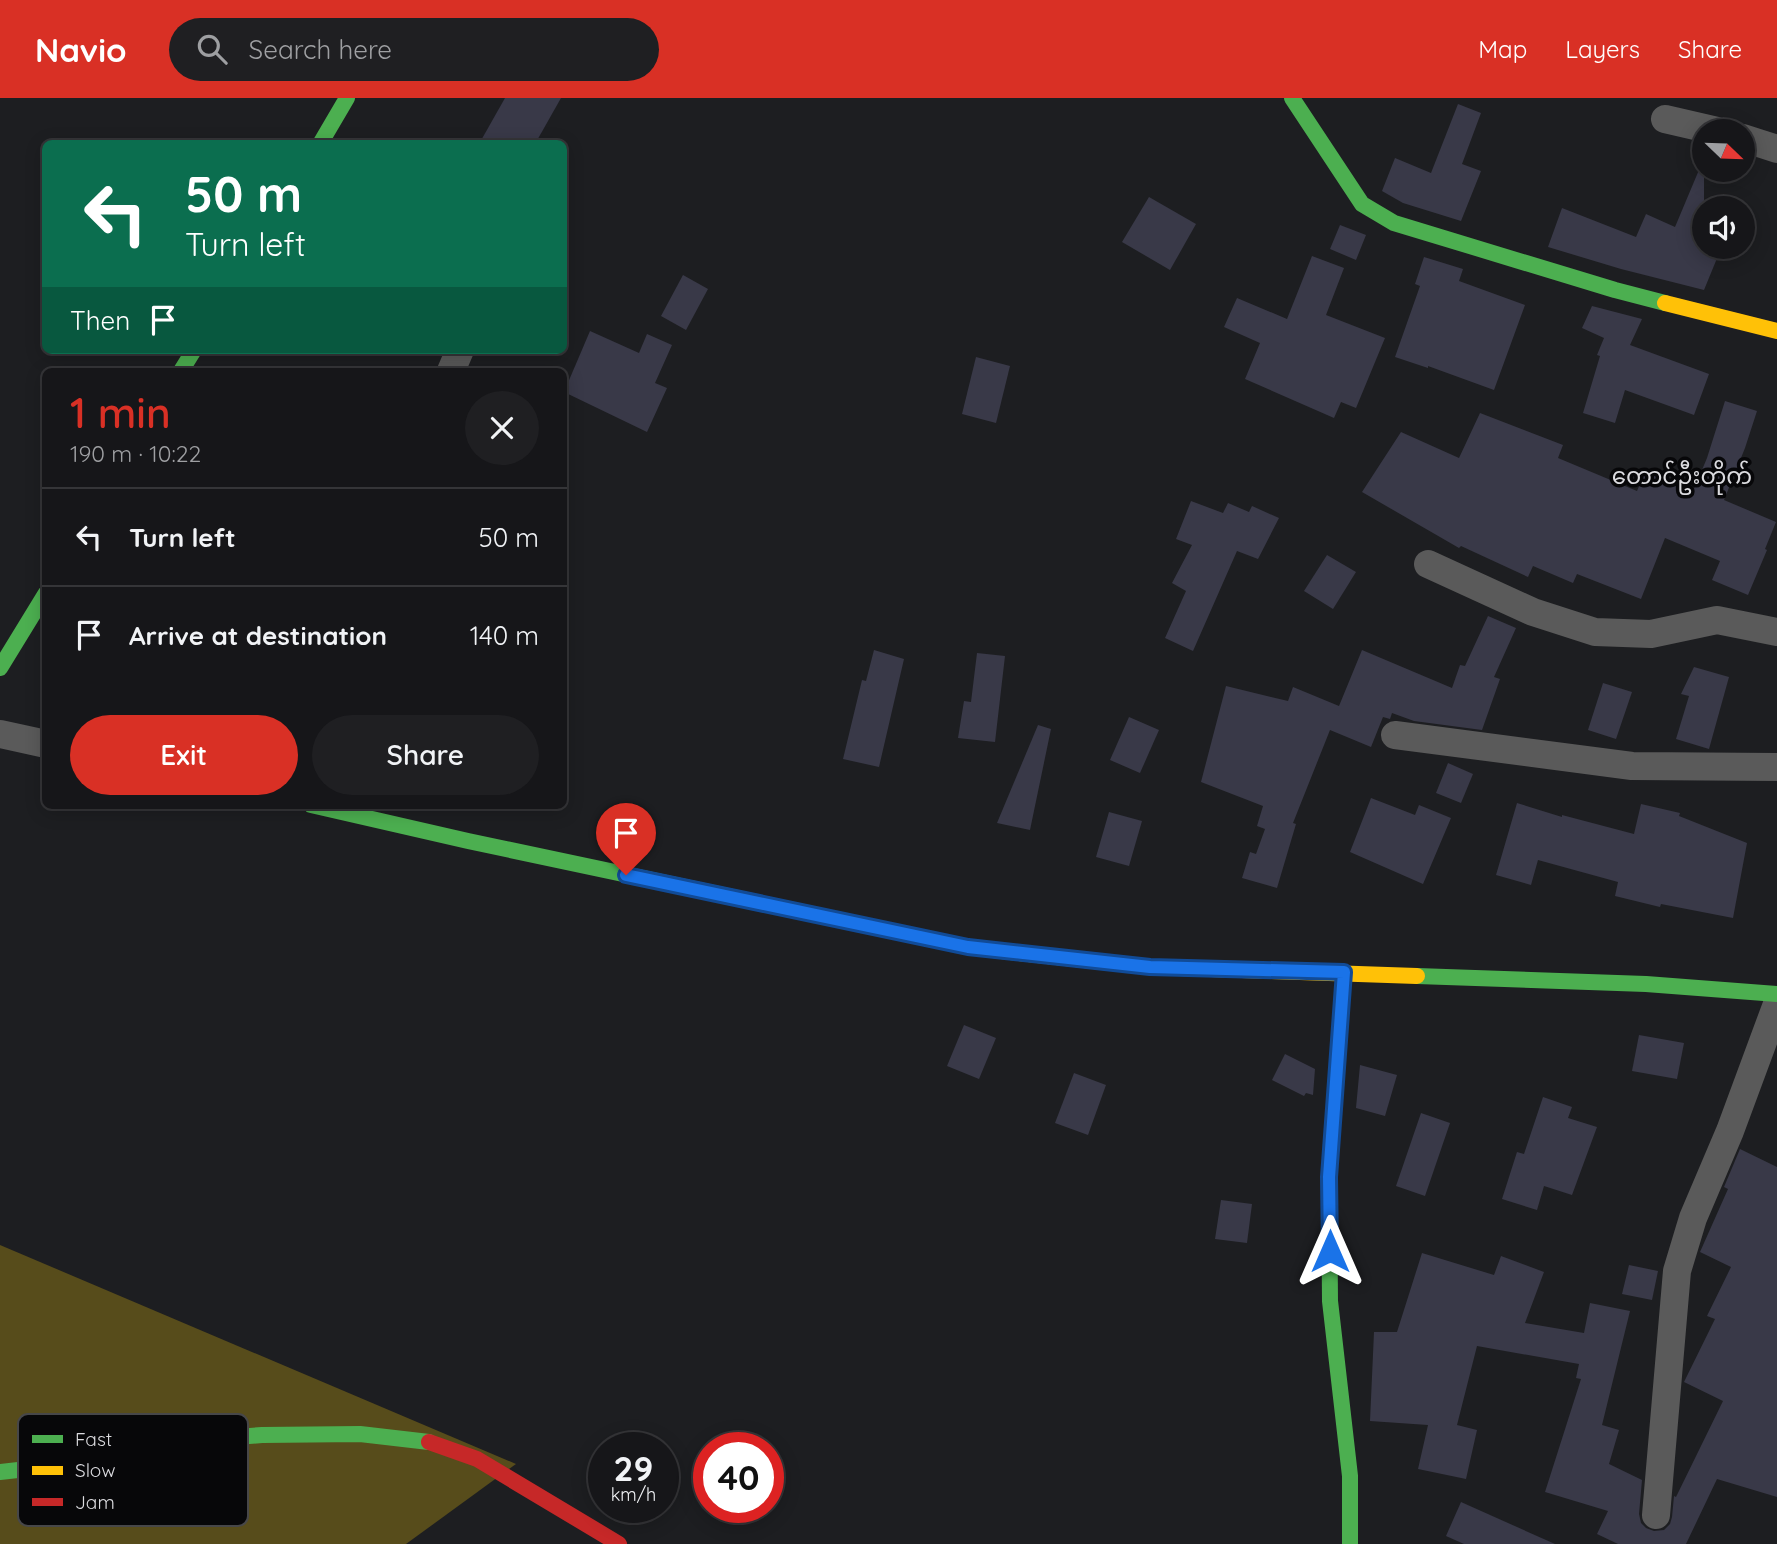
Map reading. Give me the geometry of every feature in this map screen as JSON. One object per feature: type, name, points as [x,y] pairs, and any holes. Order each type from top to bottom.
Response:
[{"type":"street","points":[[322,140],[347,98]]},
{"type":"street","points":[[1293,98],[1362,204],[1394,223],[1615,290],[1777,331]]},
{"type":"street","points":[[1665,118],[1692,125]]},
{"type":"street","points":[[1755,142],[1777,149]]},
{"type":"street","points":[[1428,564],[1533,612],[1595,632],[1651,634],[1717,620],[1777,632]]},
{"type":"street","points":[[0,668],[42,600]]},
{"type":"street","points":[[0,734],[42,743]]},
{"type":"street","points":[[1395,736],[1632,766],[1777,767]]},
{"type":"street","points":[[329,809],[968,947],[1150,967],[1646,984],[1777,993]]},
{"type":"street","points":[[1344,972],[1329,1177],[1330,1301],[1350,1476],[1350,1544]]},
{"type":"street","points":[[1656,1515],[1677,1270],[1693,1218],[1730,1131],[1777,1004]]},
{"type":"street","points":[[248,1436],[360,1434],[426,1441],[477,1459],[619,1544]]},
{"type":"street","points":[[0,1472],[18,1470]]},
{"type":"shaded area","points":[[0,1245],[516,1464],[406,1544],[0,1544]]},
{"type":"building","points":[[505,98],[561,98],[537,140],[481,140]]},
{"type":"building","points":[[1458,104],[1481,113],[1462,164],[1481,171],[1461,221],[1403,203],[1382,191],[1395,158],[1431,173]]},
{"type":"building","points":[[1694,182],[1704,182],[1704,196],[1692,196],[1692,259],[1717,259],[1704,290],[1548,247],[1562,208],[1636,237],[1646,214],[1675,227]]},
{"type":"building","points":[[1149,197],[1196,224],[1170,270],[1122,242]]},
{"type":"building","points":[[1340,225],[1366,235],[1356,260],[1330,249]]},
{"type":"building","points":[[1312,256],[1344,268],[1326,315],[1385,338],[1356,408],[1341,402],[1334,418],[1245,379],[1260,343],[1224,327],[1237,298],[1287,319]]},
{"type":"building","points":[[1424,257],[1463,269],[1459,281],[1525,305],[1494,390],[1395,357],[1420,286],[1415,284]]},
{"type":"building","points":[[683,275],[708,289],[686,330],[661,316]]},
{"type":"building","points":[[1592,306],[1642,319],[1630,345],[1709,374],[1694,415],[1625,390],[1615,423],[1583,413],[1600,356],[1597,355],[1604,338],[1582,328]]},
{"type":"building","points":[[590,331],[639,353],[647,334],[672,345],[655,383],[667,388],[647,432],[567,393],[567,385]]},
{"type":"building","points":[[976,357],[1010,366],[996,423],[962,414]]},
{"type":"building","points":[[1725,401],[1757,411],[1724,500],[1776,522],[1748,595],[1712,580],[1720,561],[1665,538],[1641,599],[1577,574],[1573,583],[1533,566],[1528,577],[1461,546],[1459,548],[1362,492],[1401,432],[1459,458],[1480,413],[1563,445],[1558,458],[1637,491],[1646,470],[1694,489]]},
{"type":"building","points":[[1191,501],[1223,513],[1228,503],[1249,512],[1252,506],[1279,518],[1258,559],[1237,551],[1193,651],[1165,638],[1186,591],[1172,583],[1192,545],[1176,539]]},
{"type":"building","points":[[1327,555],[1356,572],[1333,609],[1304,591]]},
{"type":"building","points":[[1488,616],[1516,628],[1494,677],[1500,679],[1482,730],[1414,721],[1392,713],[1390,719],[1383,717],[1371,747],[1330,730],[1293,823],[1296,824],[1277,888],[1242,878],[1250,852],[1256,854],[1265,829],[1257,826],[1263,806],[1201,782],[1226,686],[1288,701],[1293,687],[1339,706],[1362,650],[1452,688],[1460,665],[1465,666]]},
{"type":"building","points":[[874,650],[904,659],[879,767],[843,759],[862,680],[866,681]]},
{"type":"building","points":[[977,653],[1005,656],[995,742],[958,738],[964,701],[971,702]]},
{"type":"building","points":[[1694,667],[1729,677],[1709,749],[1676,739],[1689,696],[1681,694]]},
{"type":"building","points":[[1603,683],[1632,692],[1616,739],[1588,730]]},
{"type":"building","points":[[1129,717],[1159,730],[1140,773],[1110,760]]},
{"type":"building","points":[[1038,725],[1051,729],[1030,830],[997,823]]},
{"type":"building","points":[[1448,763],[1473,774],[1461,803],[1436,793]]},
{"type":"building","points":[[1371,798],[1415,815],[1419,805],[1451,818],[1423,884],[1350,852]]},
{"type":"building","points":[[1517,803],[1634,834],[1641,804],[1680,813],[1679,816],[1747,843],[1733,918],[1661,904],[1660,907],[1615,896],[1618,882],[1538,860],[1531,885],[1496,875]]},
{"type":"building","points":[[1109,812],[1142,821],[1129,866],[1096,857]]},
{"type":"building","points":[[964,1025],[996,1038],[979,1079],[947,1066]]},
{"type":"building","points":[[1639,1035],[1684,1043],[1677,1079],[1632,1071]]},
{"type":"building","points":[[1285,1054],[1315,1069],[1313,1095],[1306,1093],[1304,1096],[1272,1080]]},
{"type":"building","points":[[1360,1065],[1397,1075],[1385,1116],[1356,1108]]},
{"type":"building","points":[[1074,1073],[1106,1085],[1088,1135],[1055,1123]]},
{"type":"building","points":[[1543,1097],[1572,1107],[1568,1118],[1597,1127],[1572,1195],[1544,1186],[1537,1210],[1502,1199],[1517,1152],[1524,1154]]},
{"type":"building","points":[[1421,1113],[1450,1123],[1425,1196],[1396,1186]]},
{"type":"building","points":[[1740,1149],[1777,1167],[1777,1497],[1717,1479],[1686,1544],[1618,1544],[1597,1534],[1608,1511],[1545,1492],[1581,1379],[1576,1378],[1579,1364],[1477,1346],[1457,1425],[1477,1430],[1466,1479],[1418,1469],[1428,1425],[1370,1421],[1374,1332],[1397,1332],[1422,1253],[1494,1275],[1501,1256],[1544,1272],[1525,1323],[1584,1333],[1590,1303],[1630,1311],[1602,1425],[1619,1430],[1609,1464],[1642,1480],[1639,1514],[1641,1523],[1654,1531],[1664,1530],[1670,1524],[1674,1496],[1676,1497],[1723,1401],[1684,1382],[1715,1319],[1707,1316],[1731,1267],[1700,1252],[1728,1189],[1724,1187]]},
{"type":"building","points":[[1221,1200],[1252,1204],[1247,1243],[1215,1239]]},
{"type":"building","points":[[1629,1265],[1658,1271],[1652,1300],[1622,1294]]},
{"type":"building","points":[[1461,1502],[1555,1544],[1464,1544],[1446,1536]]},
{"type":"traffic: fast","points":[[322,140],[347,98]]},
{"type":"traffic: fast","points":[[1292,98],[1362,204],[1394,223],[1665,303]]},
{"type":"traffic: fast","points":[[183,368],[192,354]]},
{"type":"traffic: fast","points":[[0,668],[42,600]]},
{"type":"traffic: fast","points":[[328,809],[968,947],[1019,953]]},
{"type":"traffic: fast","points":[[1344,972],[1329,1177],[1330,1301],[1350,1476],[1350,1544]]},
{"type":"traffic: fast","points":[[1417,976],[1646,984],[1777,994]]},
{"type":"traffic: fast","points":[[248,1436],[360,1434],[429,1442]]},
{"type":"traffic: fast","points":[[0,1472],[18,1470]]},
{"type":"traffic: slow","points":[[1665,303],[1777,331]]},
{"type":"traffic: slow","points":[[1019,953],[1150,967],[1417,976]]},
{"type":"traffic: jam","points":[[429,1442],[477,1459],[619,1544]]},
{"type":"district","name":"တောင်ဦးတိုက်","points":[[1682,476]]},
{"type":"route","points":[[626,875],[968,947],[1150,967],[1344,972],[1329,1177],[1330,1251]]}]
